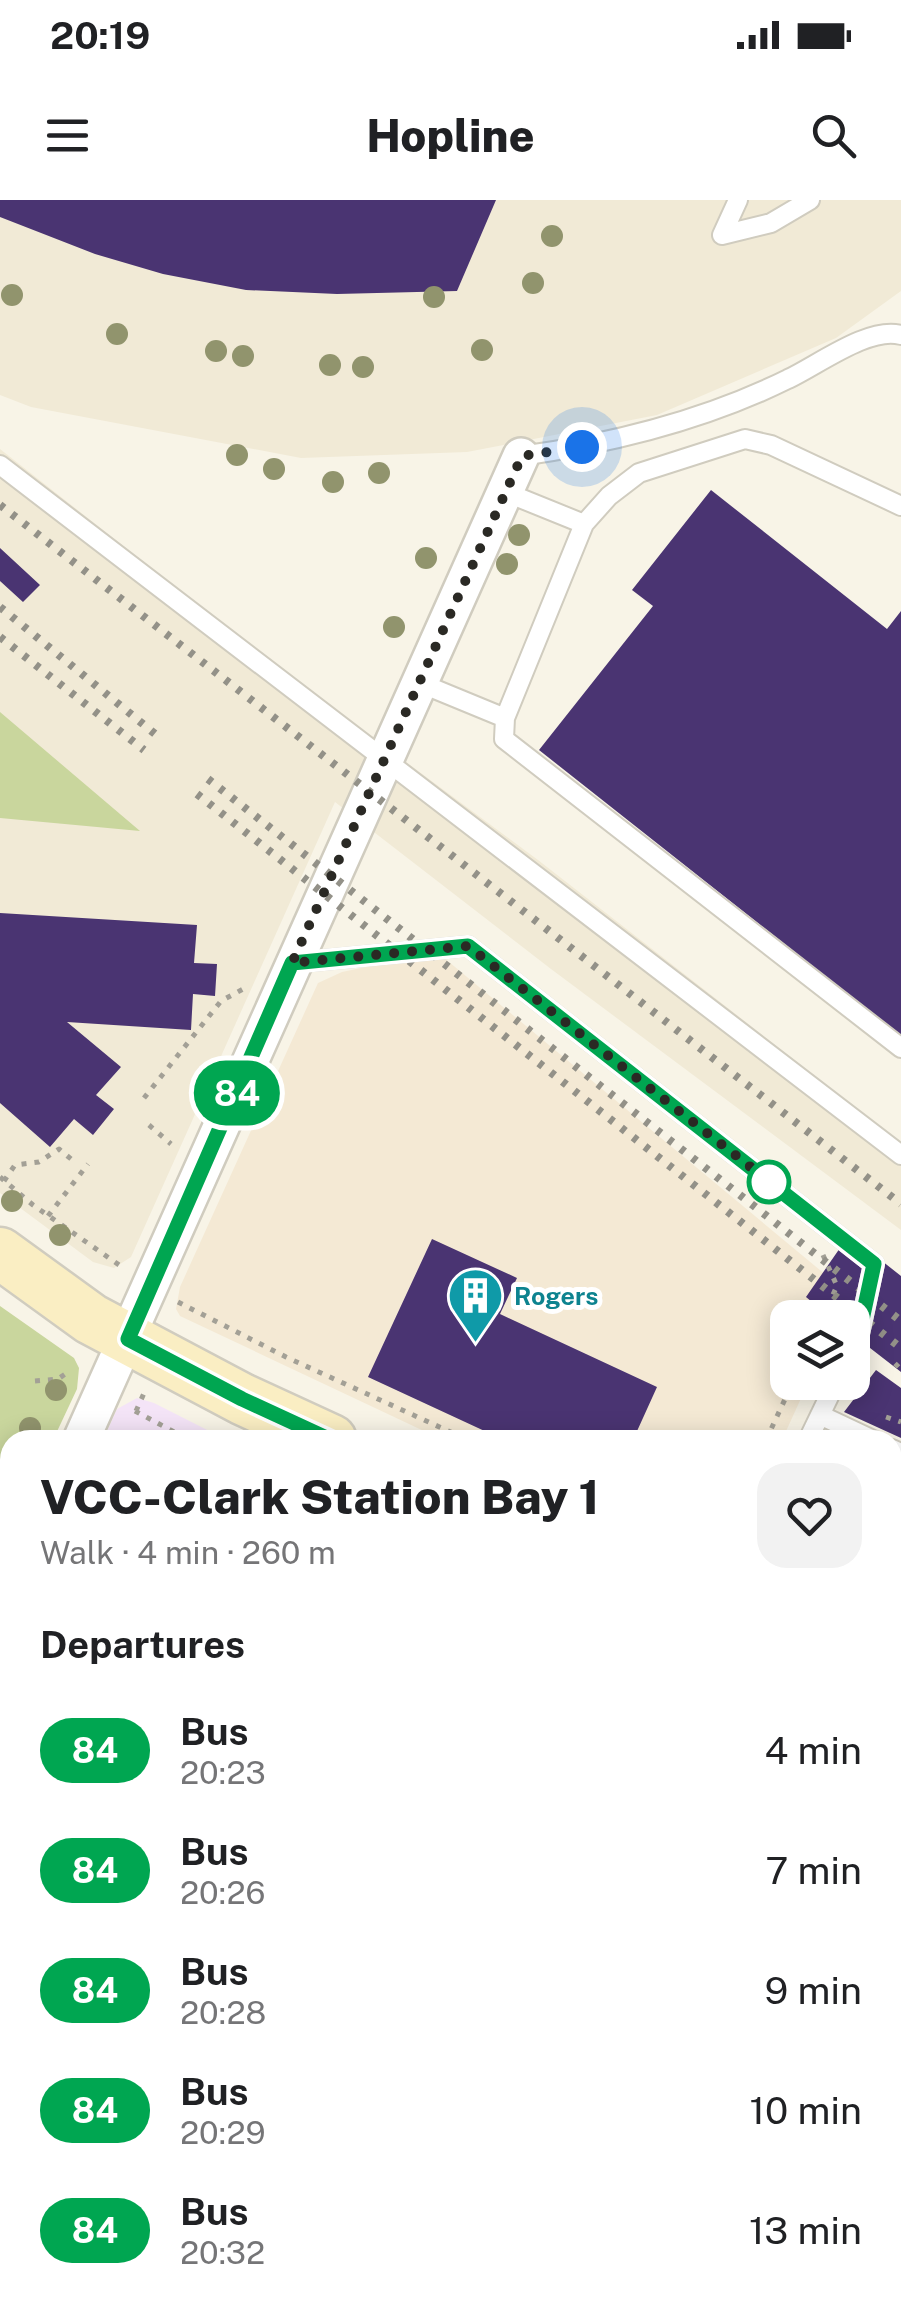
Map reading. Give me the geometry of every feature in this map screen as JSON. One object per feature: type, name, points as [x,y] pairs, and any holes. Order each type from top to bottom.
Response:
[{"type":"main road","points":[[0,1253],[92,1319],[242,1399],[309,1430]]},
{"type":"street","points":[[87,1430],[292,963],[522,456]]},
{"type":"lane","points":[[738,200],[722,235],[770,223],[810,200]]},
{"type":"lane","points":[[522,456],[582,447],[676,422],[758,393],[866,338],[890,332],[901,335]]},
{"type":"lane","points":[[901,506],[771,445],[745,439],[639,473],[609,496],[584,524],[506,718],[504,739],[901,1048]]},
{"type":"lane","points":[[0,465],[901,1155]]},
{"type":"lane","points":[[505,492],[584,524]]},
{"type":"lane","points":[[420,683],[506,718]]},
{"type":"lane","points":[[292,963],[468,946],[874,1264],[866,1300]]},
{"type":"lane","points":[[813,1430],[827,1400]]},
{"type":"lane","points":[[820,1415],[852,1430]]},
{"type":"path","points":[[144,1098],[221,1001],[248,987]]},
{"type":"path","points":[[148,1125],[171,1144]]},
{"type":"path","points":[[75,1154],[71,1159],[59,1149],[38,1162],[16,1165],[2,1179],[116,1263]]},
{"type":"path","points":[[48,1216],[88,1164]]},
{"type":"path","points":[[184,1306],[446,1430]]},
{"type":"path","points":[[894,1367],[901,1361]]},
{"type":"path","points":[[35,1381],[58,1379],[71,1370]]},
{"type":"path","points":[[771,1430],[785,1400]]},
{"type":"path","points":[[136,1411],[171,1430]]},
{"type":"shaded area","points":[[0,200],[901,200],[901,291],[836,338],[657,415],[467,452],[301,458],[31,407],[0,395]]},
{"type":"shaded area","points":[[0,449],[262,655],[538,860],[901,1143],[901,1230],[335,802],[131,1257],[114,1268],[93,1262],[0,1193]]},
{"type":"shaded area","points":[[437,952],[850,1295],[848,1300],[770,1300],[770,1400],[800,1400],[787,1430],[422,1430],[180,1316],[176,1309],[180,1287],[318,983],[342,972]]},
{"type":"shaded area","points":[[137,1398],[207,1430],[108,1430],[117,1409]]},
{"type":"green space","points":[[0,712],[140,831],[0,818]]},
{"type":"green space","points":[[0,1306],[74,1358],[79,1368],[77,1389],[58,1430],[0,1430]]},
{"type":"building","points":[[0,200],[496,200],[457,291],[337,294],[246,290],[163,274],[95,254],[0,217]]},
{"type":"building","points":[[711,490],[887,629],[901,611],[901,1036],[539,750],[653,606],[632,590]]},
{"type":"building","points":[[0,548],[40,585],[23,602],[0,581]]},
{"type":"building","points":[[0,913],[197,925],[194,963],[217,964],[215,996],[193,994],[191,1030],[67,1022],[121,1067],[96,1095],[114,1109],[93,1135],[74,1119],[50,1147],[0,1103]]},
{"type":"building","points":[[849,1235],[901,1276],[901,1372],[870,1348],[870,1300],[806,1297]]},
{"type":"building","name":"Rogers","points":[[432,1239],[517,1278],[500,1314],[657,1387],[638,1430],[482,1430],[368,1377]]},
{"type":"building","points":[[876,1370],[901,1388],[901,1430],[883,1430],[844,1412],[853,1400],[870,1400],[870,1378]]},
{"type":"railway","points":[[0,505],[901,1204]]},
{"type":"railway","points":[[0,607],[160,738]]},
{"type":"railway","points":[[0,637],[144,750]]},
{"type":"railway","points":[[208,779],[901,1321]]},
{"type":"railway","points":[[197,794],[901,1348]]},
{"type":"bus line","name":"84","points":[[309,1430],[128,1339],[292,963],[468,946],[874,1264],[866,1300]]},
{"type":"place","name":"Rogers","points":[[475,1345]]},
{"type":"route","points":[[582,447],[522,456],[292,963],[468,946],[780,1190],[769,1182]]}]
